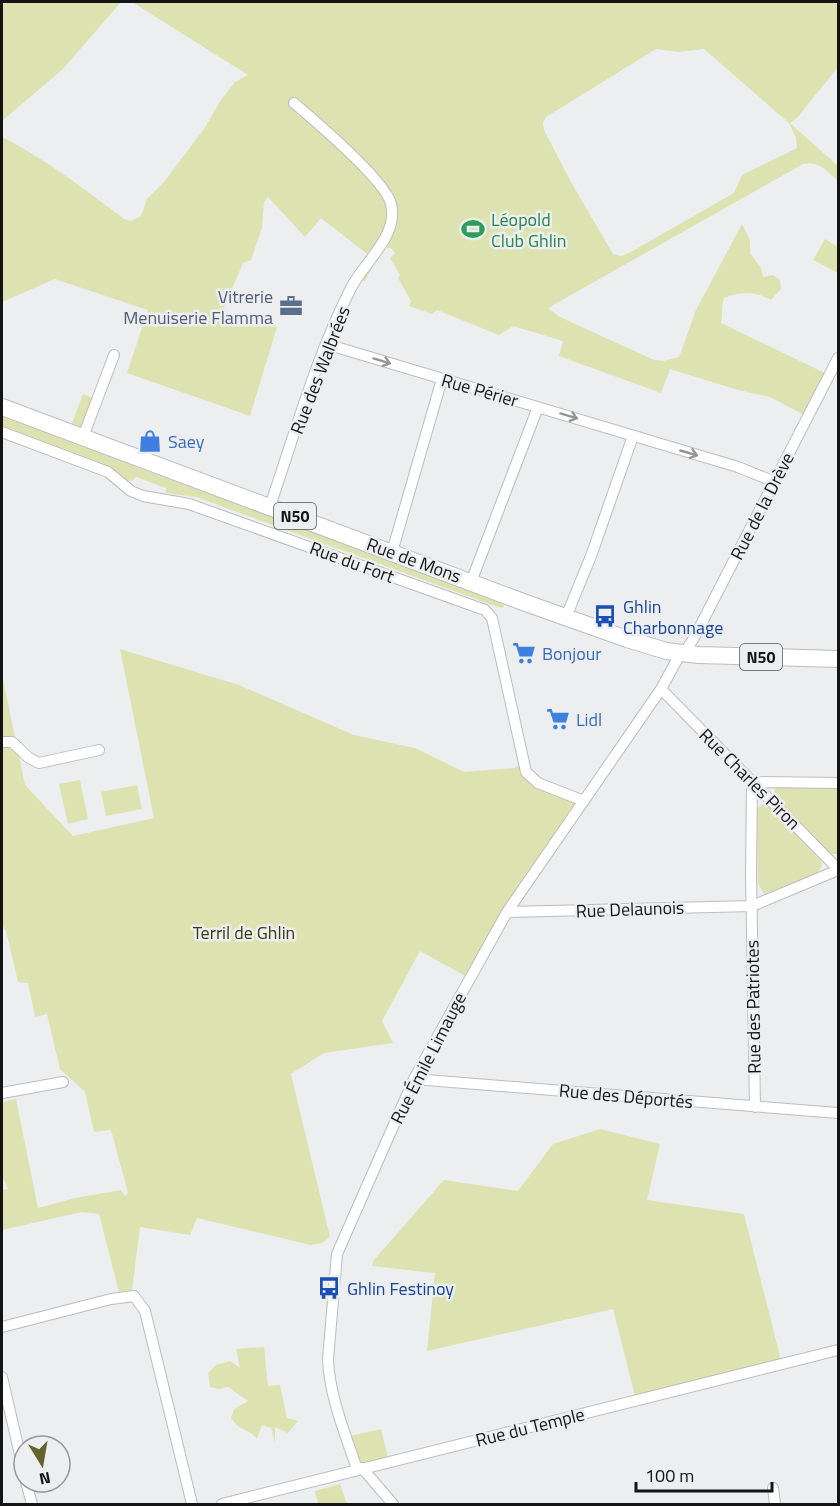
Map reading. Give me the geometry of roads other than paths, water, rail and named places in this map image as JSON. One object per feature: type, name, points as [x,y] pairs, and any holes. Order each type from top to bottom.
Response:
[{"type":"main road","name":"Rue de Mons","points":[[2,407],[566,617],[666,651],[699,655],[838,659]]},
{"type":"street","name":"Rue des Walbrées","points":[[270,506],[326,344],[352,287],[391,225],[392,206],[381,185],[319,124],[294,103]]},
{"type":"street","name":"Rue Périer","points":[[326,344],[738,467],[775,482]]},
{"type":"street","points":[[83,437],[114,355]]},
{"type":"street","name":"Rue de la Drève","points":[[661,689],[678,658],[694,638],[838,358]]},
{"type":"street","points":[[392,552],[442,379]]},
{"type":"street","points":[[471,582],[538,407]]},
{"type":"street","name":"Rue du Fort","points":[[2,432],[108,472],[131,491],[142,496],[189,504],[490,613],[522,764],[530,778],[538,783],[584,801]]},
{"type":"street","points":[[566,617],[591,556],[633,436]]},
{"type":"street","points":[[661,689],[669,665],[666,651]]},
{"type":"street","name":"Rue Émile Limauge","points":[[393,1504],[360,1469],[346,1437],[329,1375],[328,1359],[337,1254],[414,1079],[507,912],[661,689]]},
{"type":"street","name":"Rue Charles Piron","points":[[661,689],[838,870]]},
{"type":"street","points":[[2,742],[12,742],[29,758],[39,763],[99,750]]},
{"type":"street","points":[[752,782],[838,783]]},
{"type":"street","name":"Rue des Patriotes","points":[[752,782],[755,1107]]},
{"type":"street","points":[[752,906],[838,870]]},
{"type":"street","name":"Rue Delaunois","points":[[507,912],[752,906]]},
{"type":"street","name":"Rue des Déportés","points":[[414,1079],[838,1113]]},
{"type":"street","points":[[2,1093],[63,1082]]},
{"type":"street","points":[[2,1327],[111,1299],[134,1296],[146,1311],[192,1504]]},
{"type":"street","name":"Rue du Temple","points":[[222,1504],[838,1350]]},
{"type":"street","points":[[2,1377],[15,1434]]},
{"type":"street","points":[[773,1488],[775,1504]]},
{"type":"place","name":"Léopold Club Ghlin","points":[[473,229]]},
{"type":"place","name":"Vitrerie Menuiserie Flamma","points":[[291,306]]},
{"type":"place","name":"Saey","points":[[150,441]]},
{"type":"place","name":"Ghlin Charbonnage","points":[[605,616]]},
{"type":"place","name":"Bonjour","points":[[524,653]]},
{"type":"place","name":"Lidl","points":[[558,719]]},
{"type":"place","name":"Ghlin Festinoy","points":[[329,1288]]},
{"type":"park label","name":"Terril de Ghlin","points":[[244,932]]}]
